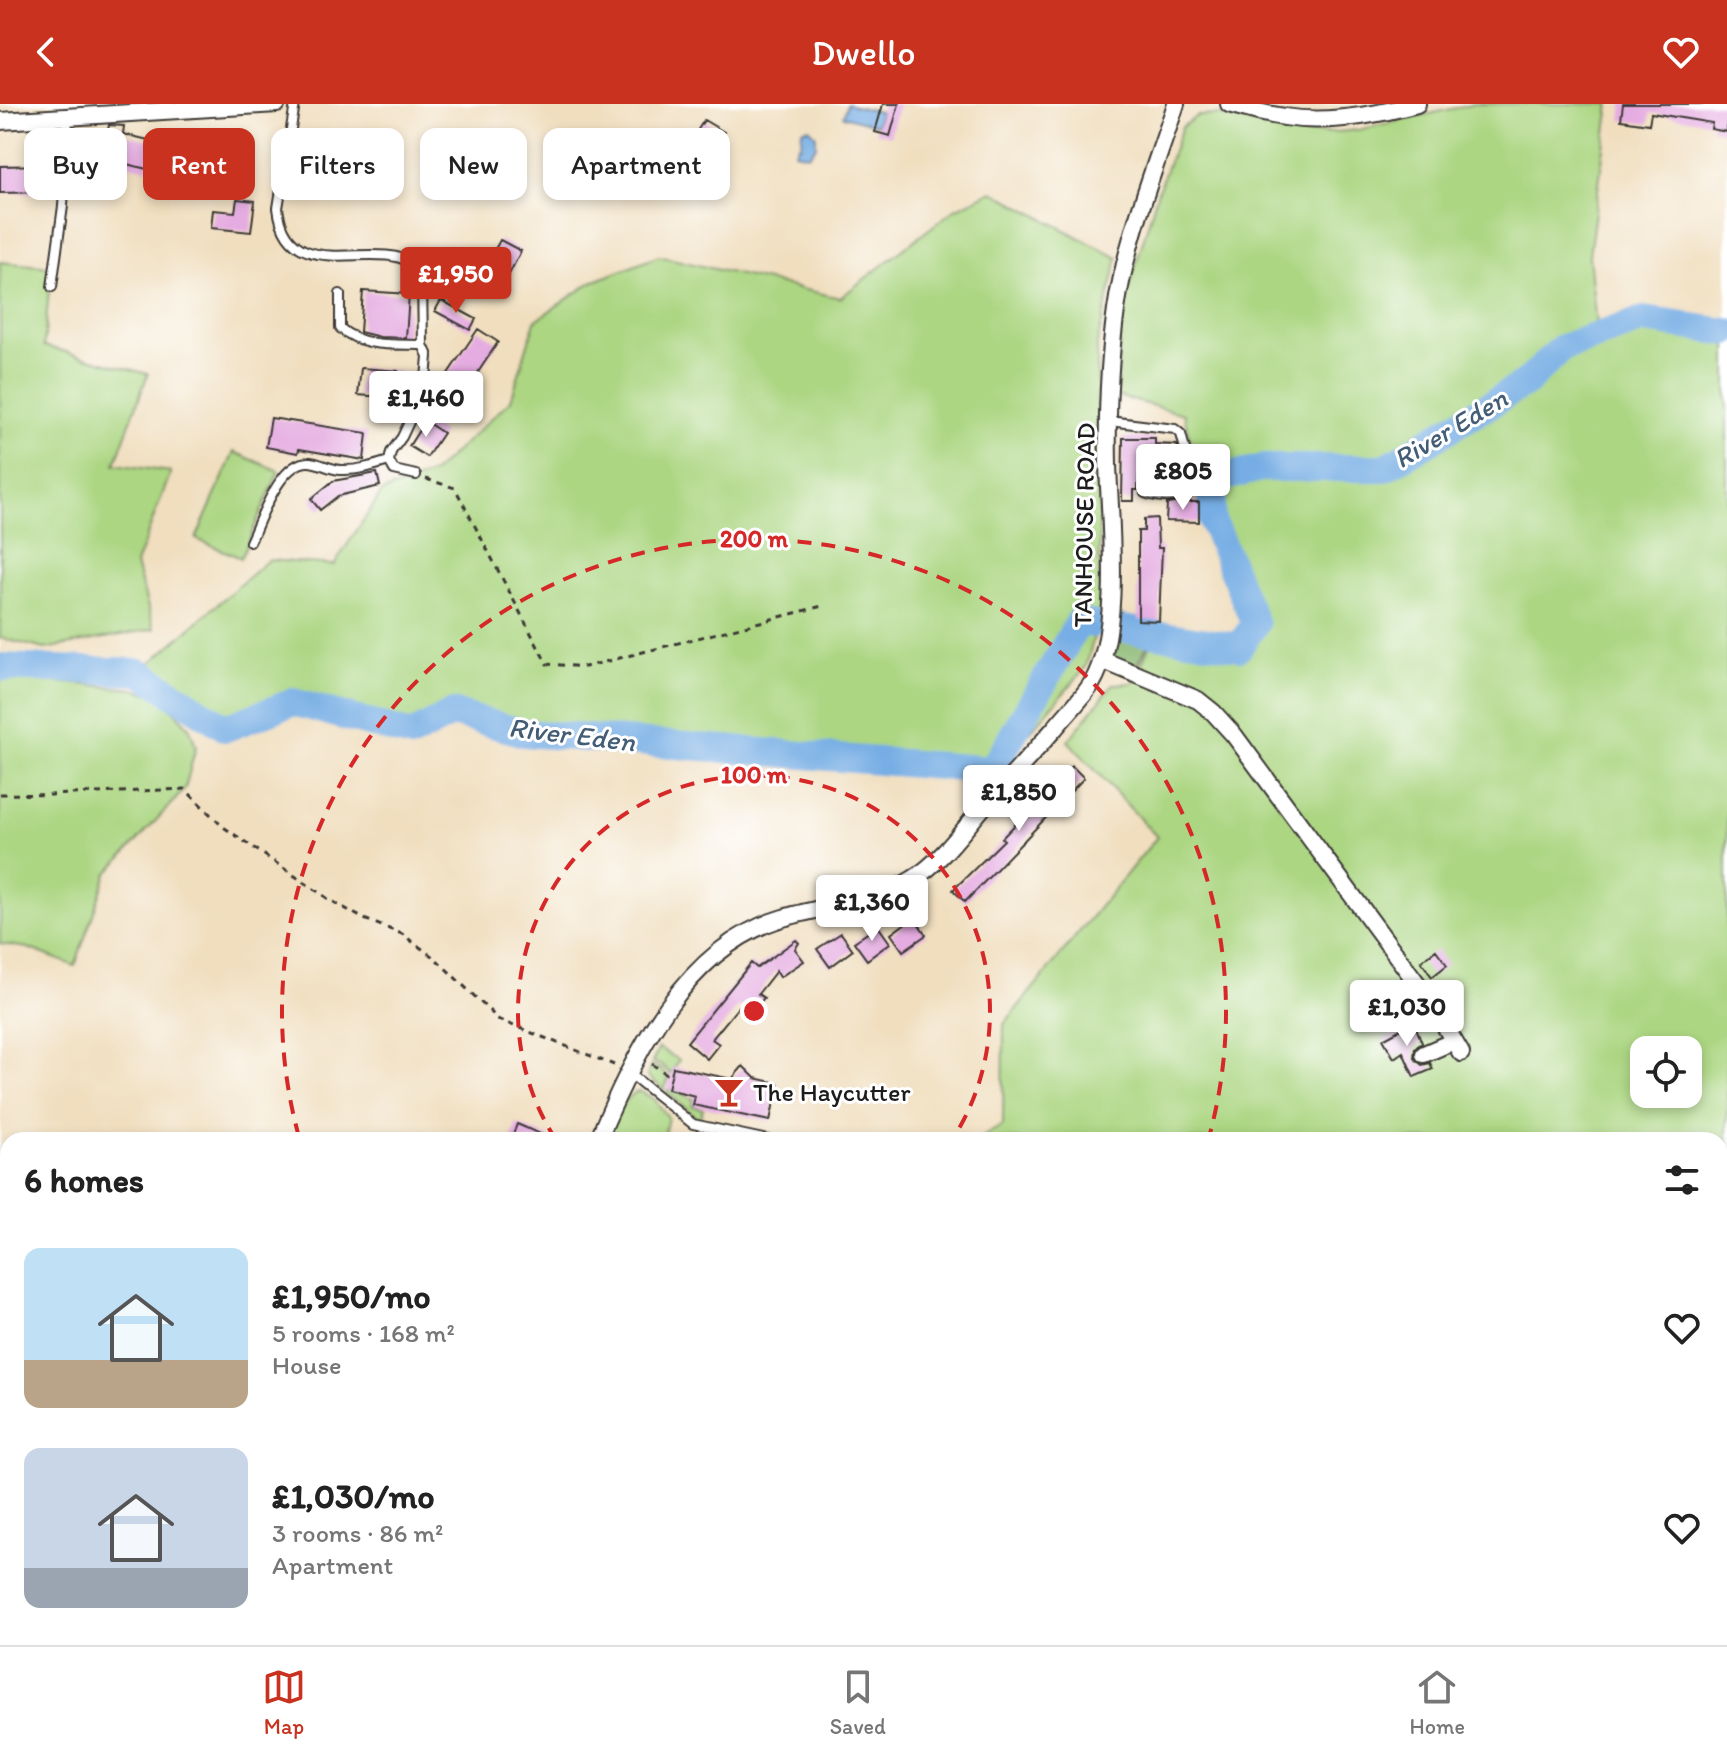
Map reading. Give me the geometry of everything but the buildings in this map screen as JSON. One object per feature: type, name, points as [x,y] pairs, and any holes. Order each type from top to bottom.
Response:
[{"type":"street","points":[[0,121],[277,104]]},
{"type":"street","name":"TANHOUSE ROAD","points":[[602,1132],[628,1073],[671,1004],[711,959],[756,927],[896,887],[924,871],[1092,683],[1107,637],[1112,557],[1109,421],[1113,337],[1122,281],[1176,104]]},
{"type":"street","points":[[1229,104],[1287,118],[1307,119],[1357,116],[1417,104]]},
{"type":"street","points":[[1102,660],[1180,691],[1213,712],[1234,735],[1430,1001],[1457,1047],[1424,1054]]},
{"type":"lane","points":[[295,104],[278,208],[280,225],[286,238],[310,254],[393,257],[416,266],[422,280],[423,345],[428,356],[426,379],[418,403],[389,461],[394,470],[416,475]]},
{"type":"lane","points":[[52,287],[63,206],[68,118]]},
{"type":"lane","points":[[340,294],[340,328],[352,339],[423,345]]},
{"type":"lane","points":[[1109,421],[1175,429],[1181,434],[1189,479],[1186,491],[1172,498],[1152,496],[1145,493],[1145,475]]},
{"type":"lane","points":[[250,542],[281,478],[295,465],[308,462],[339,470],[361,469],[389,461]]},
{"type":"lane","points":[[628,1073],[693,1124],[730,1132]]},
{"type":"path","points":[[416,475],[455,488],[547,664],[585,667],[826,605]]},
{"type":"path","points":[[0,794],[185,789],[222,826],[330,900],[364,919],[402,934],[424,950],[499,1020],[628,1073],[648,1062],[662,1068],[671,1077]]},
{"type":"green space","points":[[1474,104],[1610,104],[1589,255],[1597,336],[1644,320],[1727,332],[1727,1132],[991,1132],[1003,1125],[1004,1024],[1157,837],[1068,741],[1113,684],[1133,683],[1150,644],[1173,639],[1239,647],[1249,609],[1211,518],[1213,480],[1192,451],[1184,414],[1117,396],[1120,332],[1126,298],[1157,194],[1182,127],[1197,116],[1218,115],[1292,132],[1358,130]]},
{"type":"green space","points":[[992,191],[1118,258],[1097,343],[1100,614],[1086,667],[1031,731],[992,770],[524,733],[453,713],[412,735],[293,702],[226,728],[140,672],[268,560],[334,565],[382,492],[433,473],[511,400],[535,321],[592,282],[659,256],[840,298],[955,209]]},
{"type":"green space","points":[[0,262],[51,267],[44,346],[148,374],[115,464],[171,472],[136,564],[154,629],[45,649],[0,638]]},
{"type":"green space","points":[[234,452],[279,471],[241,558],[196,539]]},
{"type":"green space","points":[[1119,614],[1155,630],[1135,670],[1113,663]]},
{"type":"green space","points":[[0,680],[133,689],[161,697],[189,727],[196,746],[185,789],[107,874],[75,966],[28,948],[0,944]]},
{"type":"green space","points":[[659,1048],[679,1060],[670,1074],[663,1066],[652,1062]]},
{"type":"green space","points":[[651,1065],[669,1078],[664,1090],[647,1076]]},
{"type":"green space","points":[[669,1089],[694,1099],[692,1106],[703,1109],[699,1120],[667,1092]]},
{"type":"green space","points":[[639,1091],[654,1099],[668,1117],[665,1132],[609,1132],[622,1105]]},
{"type":"water","points":[[847,104],[880,112],[876,125],[843,116]]},
{"type":"water","points":[[809,128],[816,135],[816,146],[808,155],[795,152],[798,145],[801,146],[802,130]]},
{"type":"waterway","name":"River Eden","points":[[1124,629],[1239,647],[1255,624],[1211,518],[1213,480],[1262,468],[1385,468],[1527,382],[1562,348],[1644,320],[1727,332]]},
{"type":"waterway","name":"River Eden","points":[[0,667],[140,672],[226,728],[293,702],[412,735],[453,713],[524,733],[992,770],[1079,622],[1092,624]]},
{"type":"place","name":"The Haycutter","points":[[729,1092]]}]
